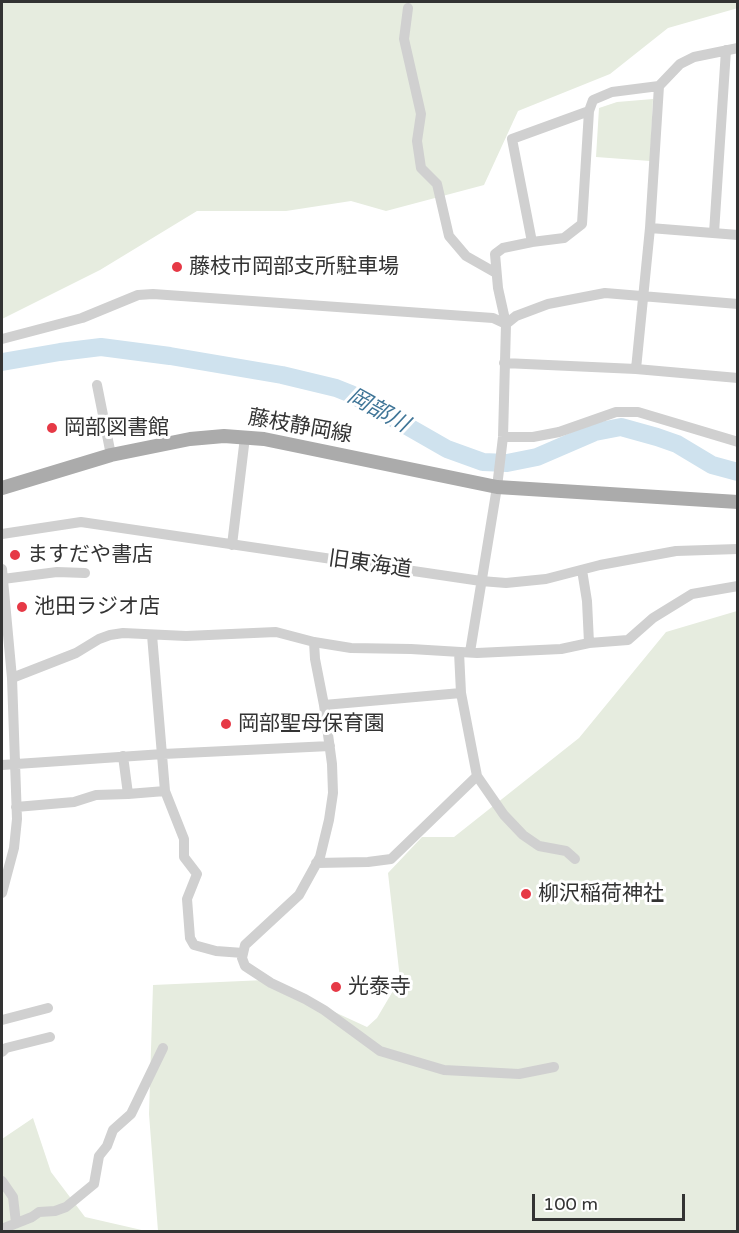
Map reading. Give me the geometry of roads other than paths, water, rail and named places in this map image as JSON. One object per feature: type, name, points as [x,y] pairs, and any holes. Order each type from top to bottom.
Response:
[{"type":"main road","name":"藤枝静岡線","points":[[2,488],[111,455],[190,439],[224,436],[264,439],[498,481],[738,502]]},
{"type":"street","points":[[408,8],[404,39],[421,114],[417,141],[421,168],[437,184],[449,236],[466,255],[496,273]]},
{"type":"street","points":[[636,369],[650,228],[660,86],[680,64],[694,57],[738,48]]},
{"type":"street","points":[[714,233],[726,50]]},
{"type":"street","points":[[575,859],[566,851],[539,846],[523,835],[504,815],[477,776],[461,693],[465,652],[481,581],[498,481],[503,436],[506,324],[496,273],[495,254],[503,248],[564,238],[582,224],[589,111],[593,100],[612,92],[660,86]]},
{"type":"street","points":[[532,242],[513,139],[589,111]]},
{"type":"street","points":[[650,228],[738,235]]},
{"type":"street","points":[[506,324],[516,316],[537,308],[605,293],[738,304]]},
{"type":"street","points":[[2,339],[82,318],[138,295],[153,294],[493,318],[506,324]]},
{"type":"street","points":[[504,363],[636,369],[738,378]]},
{"type":"street","points":[[97,385],[111,455]]},
{"type":"street","points":[[503,436],[533,437],[559,432],[616,412],[638,412],[738,442]]},
{"type":"street","points":[[232,545],[245,437]]},
{"type":"street","name":"旧東海道","points":[[2,534],[81,522],[481,581],[519,583],[676,550],[738,549]]},
{"type":"street","points":[[582,570],[590,643]]},
{"type":"street","points":[[2,893],[14,848],[17,819],[15,763],[7,692],[12,678],[2,574],[85,573]]},
{"type":"street","points":[[12,678],[76,653],[110,635],[186,636],[276,632],[314,642],[351,648],[465,652],[561,649],[590,643],[628,640],[652,618],[692,594],[738,586]]},
{"type":"street","points":[[152,635],[165,791],[184,839],[184,857],[197,874],[187,899],[190,938],[194,945],[216,951],[243,953]]},
{"type":"street","points":[[314,642],[330,746],[333,793],[329,820],[320,857],[299,895],[245,945],[243,953],[246,966],[254,974],[324,1010],[380,1051],[444,1070],[519,1074],[554,1067]]},
{"type":"street","points":[[324,705],[461,693]]},
{"type":"street","points":[[2,765],[123,756],[330,746]]},
{"type":"street","points":[[123,756],[128,794]]},
{"type":"street","points":[[316,863],[391,859],[477,776]]},
{"type":"street","points":[[16,807],[74,802],[96,795],[165,791]]},
{"type":"street","points":[[2,1020],[48,1008]]},
{"type":"street","points":[[2,1052],[6,1048],[50,1037]]},
{"type":"street","points":[[2,1229],[39,1212],[55,1211],[66,1207],[94,1184],[99,1156],[107,1146],[113,1130],[131,1114],[163,1048]]},
{"type":"street","points":[[2,1181],[13,1197],[16,1223]]},
{"type":"waterway","name":"岡部川","points":[[2,362],[101,347],[170,356],[282,375],[336,388],[351,394],[447,449],[483,462],[507,463],[537,457],[595,432],[621,427],[677,444],[712,465],[738,472]]},
{"type":"place","name":"藤枝市岡部支所駐車場","points":[[177,267]]},
{"type":"place","name":"岡部図書館","points":[[52,428]]},
{"type":"place","name":"ますだや書店","points":[[15,555]]},
{"type":"place","name":"池田ラジオ店","points":[[22,607]]},
{"type":"place","name":"岡部聖母保育園","points":[[226,724]]},
{"type":"place","name":"柳沢稲荷神社","points":[[526,894]]},
{"type":"place","name":"光泰寺","points":[[336,987]]}]
